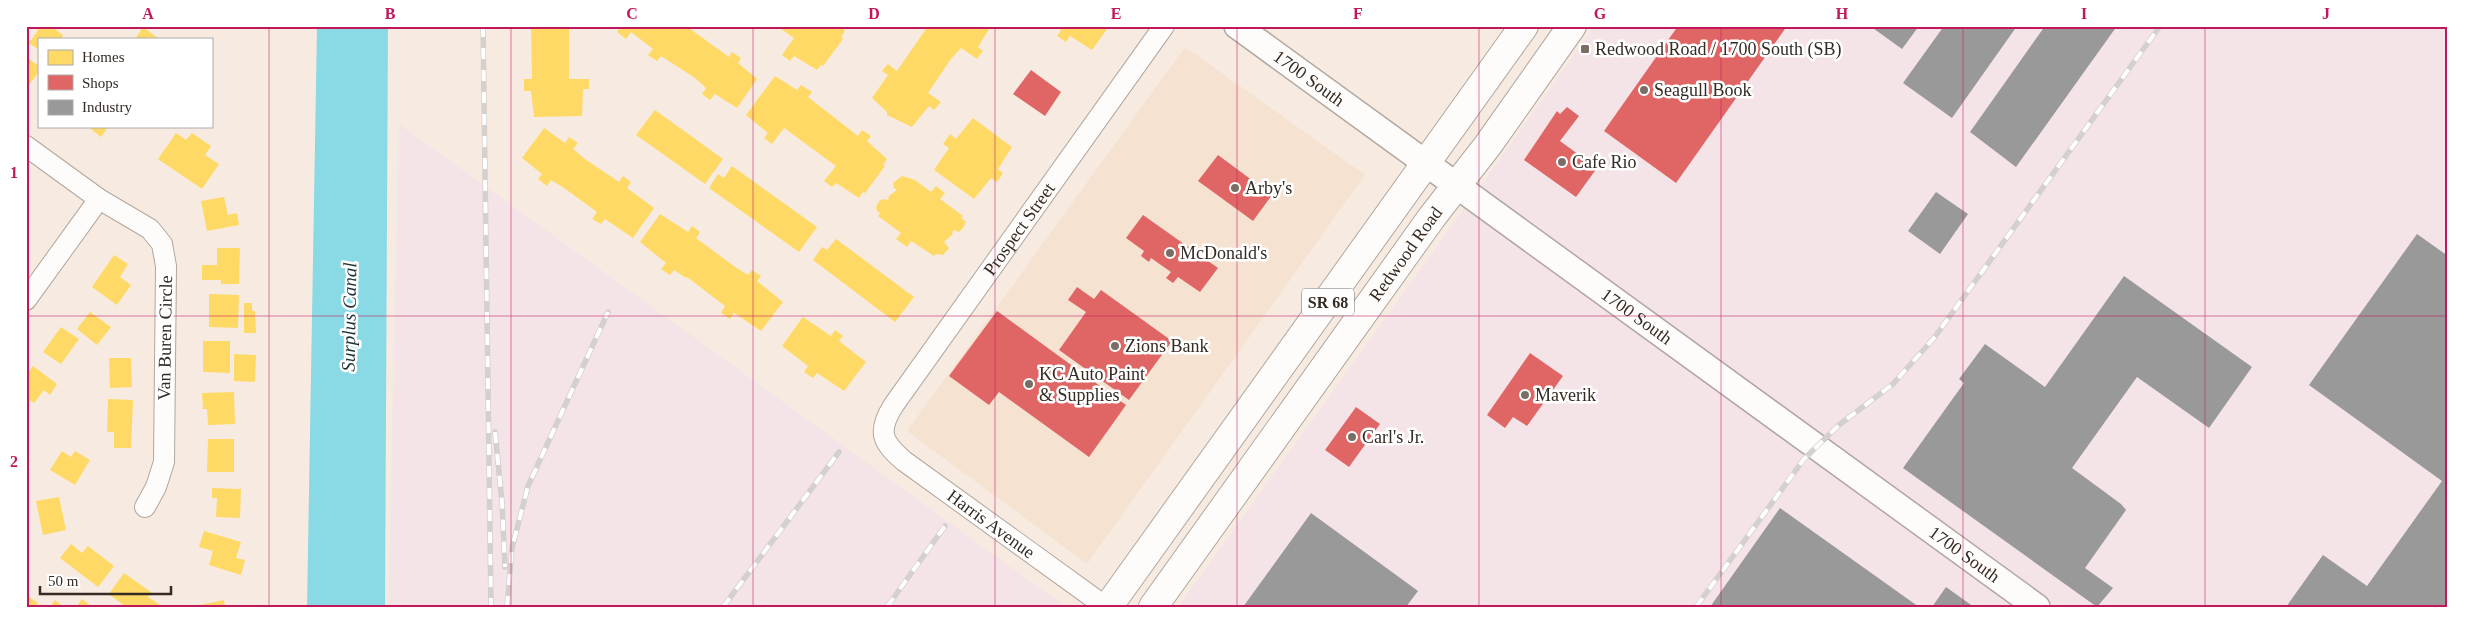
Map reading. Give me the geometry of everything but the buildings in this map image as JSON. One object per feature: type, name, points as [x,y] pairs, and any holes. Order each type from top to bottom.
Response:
[{"type":"main road","name":"Redwood Road","points":[[1107,607],[1524,26]]},
{"type":"main road","name":"Redwood Road","points":[[1153,607],[1572,26]]},
{"type":"street","name":"Prospect Street","points":[[883,434],[884,421],[893,406],[1164,26]]},
{"type":"street","name":"1700 South","points":[[1237,26],[2037,607]]},
{"type":"street","name":"Van Buren Circle","points":[[26,146],[99,199],[150,229],[162,244],[166,266],[164,462],[156,487],[145,507]]},
{"type":"street","points":[[26,300],[99,199]]},
{"type":"street","name":"Harris Avenue","points":[[883,434],[890,448],[904,461],[1107,607]]},
{"type":"shaded area","points":[[1595,26],[2448,26],[2448,607],[1178,607]]},
{"type":"shaded area","points":[[1185,47],[1365,175],[1087,564],[907,431]]},
{"type":"shaded area","points":[[399,124],[506,201],[1066,607],[388,607]]},
{"type":"water","name":"Surplus Canal","points":[[317,26],[388,26],[385,607],[307,607]]},
{"type":"railway","points":[[483,26],[491,607]]},
{"type":"railway","points":[[1696,607],[1804,459],[1839,425],[1893,384],[1934,338],[2160,26]]},
{"type":"railway","points":[[507,607],[512,548],[528,486],[608,312]]},
{"type":"railway","points":[[495,432],[502,502],[505,567]]},
{"type":"railway","points":[[723,607],[839,452]]},
{"type":"railway","points":[[887,607],[945,526]]},
{"type":"place","name":"Redwood Road / 1700 South (SB)","points":[[1585,49]]},
{"type":"place","name":"Seagull Book","points":[[1644,90]]},
{"type":"place","name":"Cafe Rio","points":[[1562,162]]},
{"type":"place","name":"Arby's","points":[[1235,188]]},
{"type":"place","name":"McDonald's","points":[[1170,253]]},
{"type":"place","name":"Zions Bank","points":[[1115,346]]},
{"type":"place","name":"KC Auto Paint & Supplies","points":[[1029,384]]},
{"type":"place","name":"Maverik","points":[[1525,395]]},
{"type":"place","name":"Carl's Jr.","points":[[1352,437]]}]
